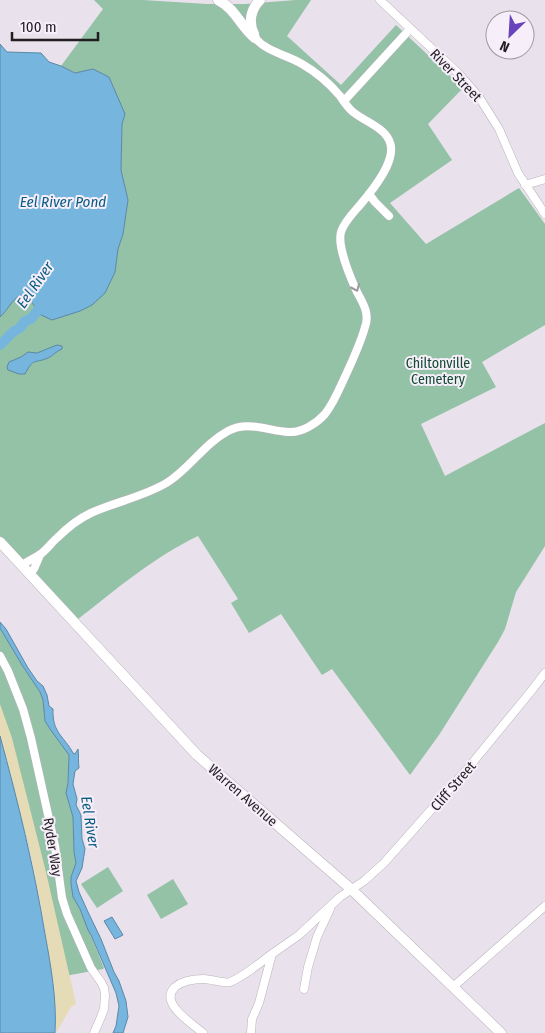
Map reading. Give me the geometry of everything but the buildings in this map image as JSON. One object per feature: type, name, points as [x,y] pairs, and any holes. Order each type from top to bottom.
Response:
[{"type":"main road","points":[[218,0],[231,9],[255,38]]},
{"type":"main road","points":[[255,38],[251,28],[251,17],[254,7],[260,0]]},
{"type":"main road","name":"Warren Avenue","points":[[0,542],[197,755],[351,889],[501,1033]]},
{"type":"street","name":"River Street","points":[[380,0],[464,80],[483,101],[499,129],[514,166],[545,214]]},
{"type":"street","points":[[344,101],[410,29]]},
{"type":"street","points":[[29,574],[34,569],[40,555],[59,535],[79,520],[166,483],[208,445],[229,430],[241,426],[249,426],[292,432],[311,426],[325,414],[333,403],[357,349],[366,327],[367,316],[365,306],[342,251],[340,237],[347,221],[369,194],[390,163],[391,143],[384,133],[353,112],[329,86],[304,65],[266,47],[255,38]]},
{"type":"street","points":[[525,185],[545,179]]},
{"type":"street","points":[[369,194],[389,216]]},
{"type":"street","points":[[22,566],[26,561],[40,555]]},
{"type":"street","name":"Ryder Way","points":[[0,656],[23,709],[31,738],[54,846],[62,898],[67,914],[92,968],[104,988],[104,1009],[94,1033]]},
{"type":"street","name":"Cliff Street","points":[[203,1033],[185,1019],[171,1002],[170,996],[173,989],[182,983],[200,979],[229,982],[250,970],[299,935],[351,889],[374,873],[474,762],[545,673]]},
{"type":"street","points":[[304,989],[317,937],[332,905]]},
{"type":"street","points":[[453,987],[545,906]]},
{"type":"street","points":[[252,1033],[252,1019],[259,1003],[272,954]]},
{"type":"green space","name":"Chiltonville Cemetery","points":[[94,0],[245,4],[311,0],[287,36],[341,85],[396,25],[463,88],[428,124],[452,160],[390,203],[426,244],[519,188],[545,224],[545,325],[482,362],[496,387],[421,424],[445,476],[545,423],[545,546],[516,592],[505,629],[498,642],[439,735],[410,775],[332,669],[322,675],[281,614],[249,633],[231,603],[238,599],[198,536],[150,564],[77,620],[0,536],[0,317],[12,301],[20,295],[28,297],[41,315],[105,293],[115,272],[118,249],[123,234],[128,200],[121,170],[122,124],[93,69],[75,73],[61,66],[103,9]]},
{"type":"green space","points":[[0,628],[40,692],[43,700],[45,721],[69,754],[66,793],[73,817],[76,863],[71,877],[73,897],[80,909],[103,969],[65,976],[0,736]]},
{"type":"green space","points":[[108,867],[123,891],[97,908],[81,884]]},
{"type":"green space","points":[[173,879],[188,904],[161,919],[147,895]]},
{"type":"sand","points":[[0,704],[12,738],[46,872],[76,1004],[71,1007],[56,1033],[54,987],[42,914],[29,846],[0,736]]},
{"type":"water","name":"Eel River Pond","points":[[0,44],[7,52],[41,53],[49,62],[75,73],[93,69],[109,77],[125,114],[122,124],[121,170],[128,200],[115,272],[105,293],[92,305],[52,320],[41,315],[28,297],[20,295],[0,317]]},
{"type":"water","points":[[57,345],[62,346],[62,349],[48,358],[33,363],[25,374],[8,370],[9,362],[28,352],[37,353]]},
{"type":"water","points":[[0,622],[28,668],[43,686],[49,706],[53,709],[54,724],[59,734],[73,753],[75,754],[78,749],[79,768],[75,771],[73,784],[77,799],[76,805],[81,815],[82,839],[85,849],[82,868],[76,881],[126,1001],[128,1017],[123,1033],[113,1033],[119,1006],[116,993],[73,897],[71,877],[76,863],[73,817],[66,793],[69,755],[45,721],[43,700],[40,692],[0,628]]},
{"type":"water","points":[[0,736],[41,909],[53,984],[55,1033],[0,1033]]},
{"type":"water","points":[[112,917],[123,935],[115,939],[104,921]]},
{"type":"waterway","name":"Eel River","points":[[0,345],[20,328],[25,321],[31,319],[46,299]]}]
